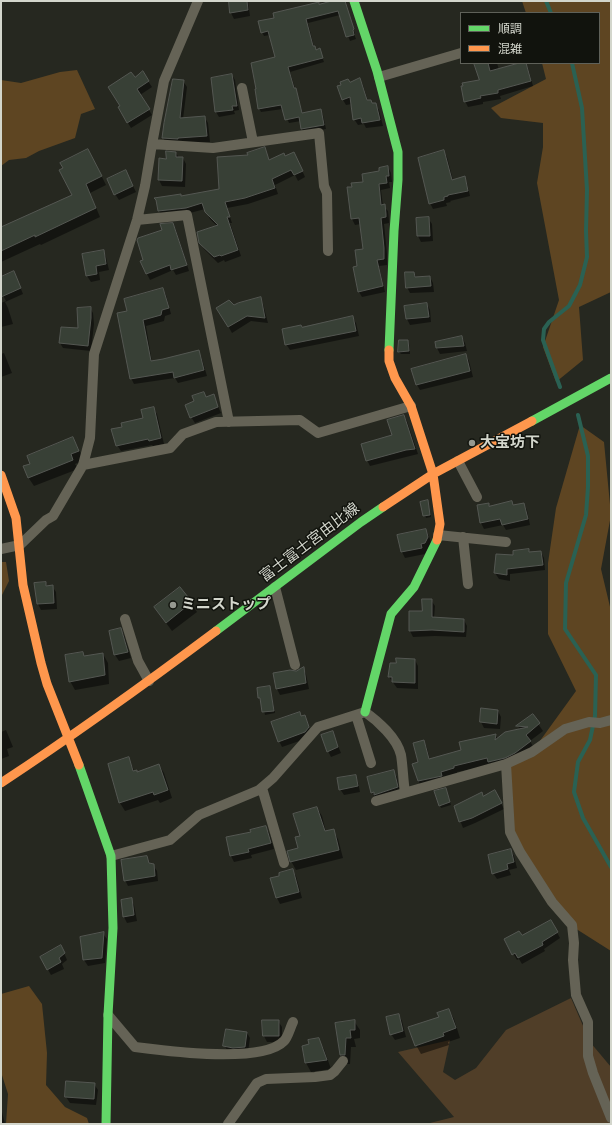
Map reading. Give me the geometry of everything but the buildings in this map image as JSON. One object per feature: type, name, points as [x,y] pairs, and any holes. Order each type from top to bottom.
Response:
[{"type":"street","points":[[1,549],[20,545],[46,520],[53,516],[83,465],[90,438],[94,354],[137,220],[145,186],[165,77],[198,1]]},
{"type":"street","points":[[354,1],[379,77],[398,152],[398,180],[394,231],[389,361],[411,406],[432,474],[438,503],[440,524],[436,542],[414,587],[391,614],[361,713],[371,763]]},
{"type":"street","points":[[379,77],[460,53]]},
{"type":"street","points":[[242,88],[253,142]]},
{"type":"street","points":[[152,144],[213,148],[319,133],[324,186],[327,193],[328,251]]},
{"type":"street","points":[[137,220],[187,215],[229,422]]},
{"type":"street","name":"富士富士宮由比線","points":[[1,783],[69,738],[149,681],[361,522],[432,474],[611,378]]},
{"type":"street","points":[[83,465],[170,448],[183,434],[216,422],[300,420],[318,433],[411,406]]},
{"type":"street","points":[[458,461],[477,497]]},
{"type":"street","points":[[1,475],[16,518],[23,585],[35,640],[47,684],[87,784],[111,856],[113,928],[108,1015],[106,1124]]},
{"type":"street","points":[[438,535],[506,542]]},
{"type":"street","points":[[463,537],[468,584]]},
{"type":"street","points":[[275,587],[294,665]]},
{"type":"street","points":[[125,619],[138,661],[149,681]]},
{"type":"street","points":[[111,856],[170,840],[199,815],[262,788],[274,778],[318,727],[361,713],[380,723],[401,753],[405,792]]},
{"type":"street","points":[[376,801],[506,764],[532,752],[566,729],[589,722],[600,723],[611,720]]},
{"type":"street","points":[[506,764],[510,832],[520,852],[552,902],[572,925],[576,994],[588,1022],[588,1056],[593,1073],[611,1118]]},
{"type":"street","points":[[262,788],[284,863]]},
{"type":"street","points":[[108,1015],[135,1047],[194,1054],[251,1054],[269,1050],[284,1041],[293,1022]]},
{"type":"street","points":[[228,1124],[257,1083],[266,1079],[330,1075],[343,1060]]},
{"type":"shaded area","points":[[522,1],[611,1],[611,292],[579,307],[583,360],[556,382],[543,347],[559,300],[537,183],[543,147],[543,123],[501,118],[491,108],[546,79],[542,64],[600,64],[600,12],[526,12]]},
{"type":"shaded area","points":[[77,70],[95,109],[81,114],[75,138],[39,151],[26,158],[9,160],[1,166],[1,80],[21,83],[60,72]]},
{"type":"shaded area","points":[[580,425],[604,442],[611,515],[601,569],[611,611],[611,951],[570,925],[514,839],[508,768],[529,756],[576,691],[548,634],[548,563],[556,508]]},
{"type":"shaded area","points":[[1,562],[6,562],[9,581],[1,597]]},
{"type":"shaded area","points":[[29,986],[42,1004],[47,1053],[46,1085],[65,1107],[87,1118],[89,1124],[6,1124],[8,1094],[1,1072],[1,994]]},
{"type":"shaded area","points":[[571,998],[590,1042],[611,1067],[611,1124],[426,1124],[454,1117],[398,1052],[450,1040],[443,1072],[455,1080],[476,1068],[506,1030]]},
{"type":"waterway","points":[[546,1],[551,12]]},
{"type":"waterway","points":[[560,387],[543,340],[544,329],[549,322],[569,306],[580,285],[587,257],[587,190],[582,108],[572,64]]},
{"type":"waterway","points":[[578,415],[588,456],[588,487],[586,515],[566,583],[565,629],[596,675],[595,716],[590,740],[578,762],[574,792],[583,818],[611,867]]},
{"type":"traffic: fast","points":[[354,1],[377,71],[398,152],[398,180],[394,231],[389,350]]},
{"type":"traffic: fast","points":[[532,421],[611,378]]},
{"type":"traffic: fast","points":[[216,631],[383,507]]},
{"type":"traffic: fast","points":[[365,712],[391,614],[414,587],[437,540]]},
{"type":"traffic: fast","points":[[79,765],[111,856],[113,928],[108,1015],[106,1124]]},
{"type":"traffic: slow","points":[[389,350],[389,361],[395,378],[411,406],[433,474],[440,524],[437,540]]},
{"type":"traffic: slow","points":[[383,507],[433,474],[532,421]]},
{"type":"traffic: slow","points":[[1,475],[16,518],[23,585],[41,663],[47,684],[79,765]]},
{"type":"traffic: slow","points":[[1,783],[109,709],[216,631]]},
{"type":"place","name":"大宝坊下","points":[[472,443]]},
{"type":"place","name":"ミニストップ","points":[[173,605]]}]
